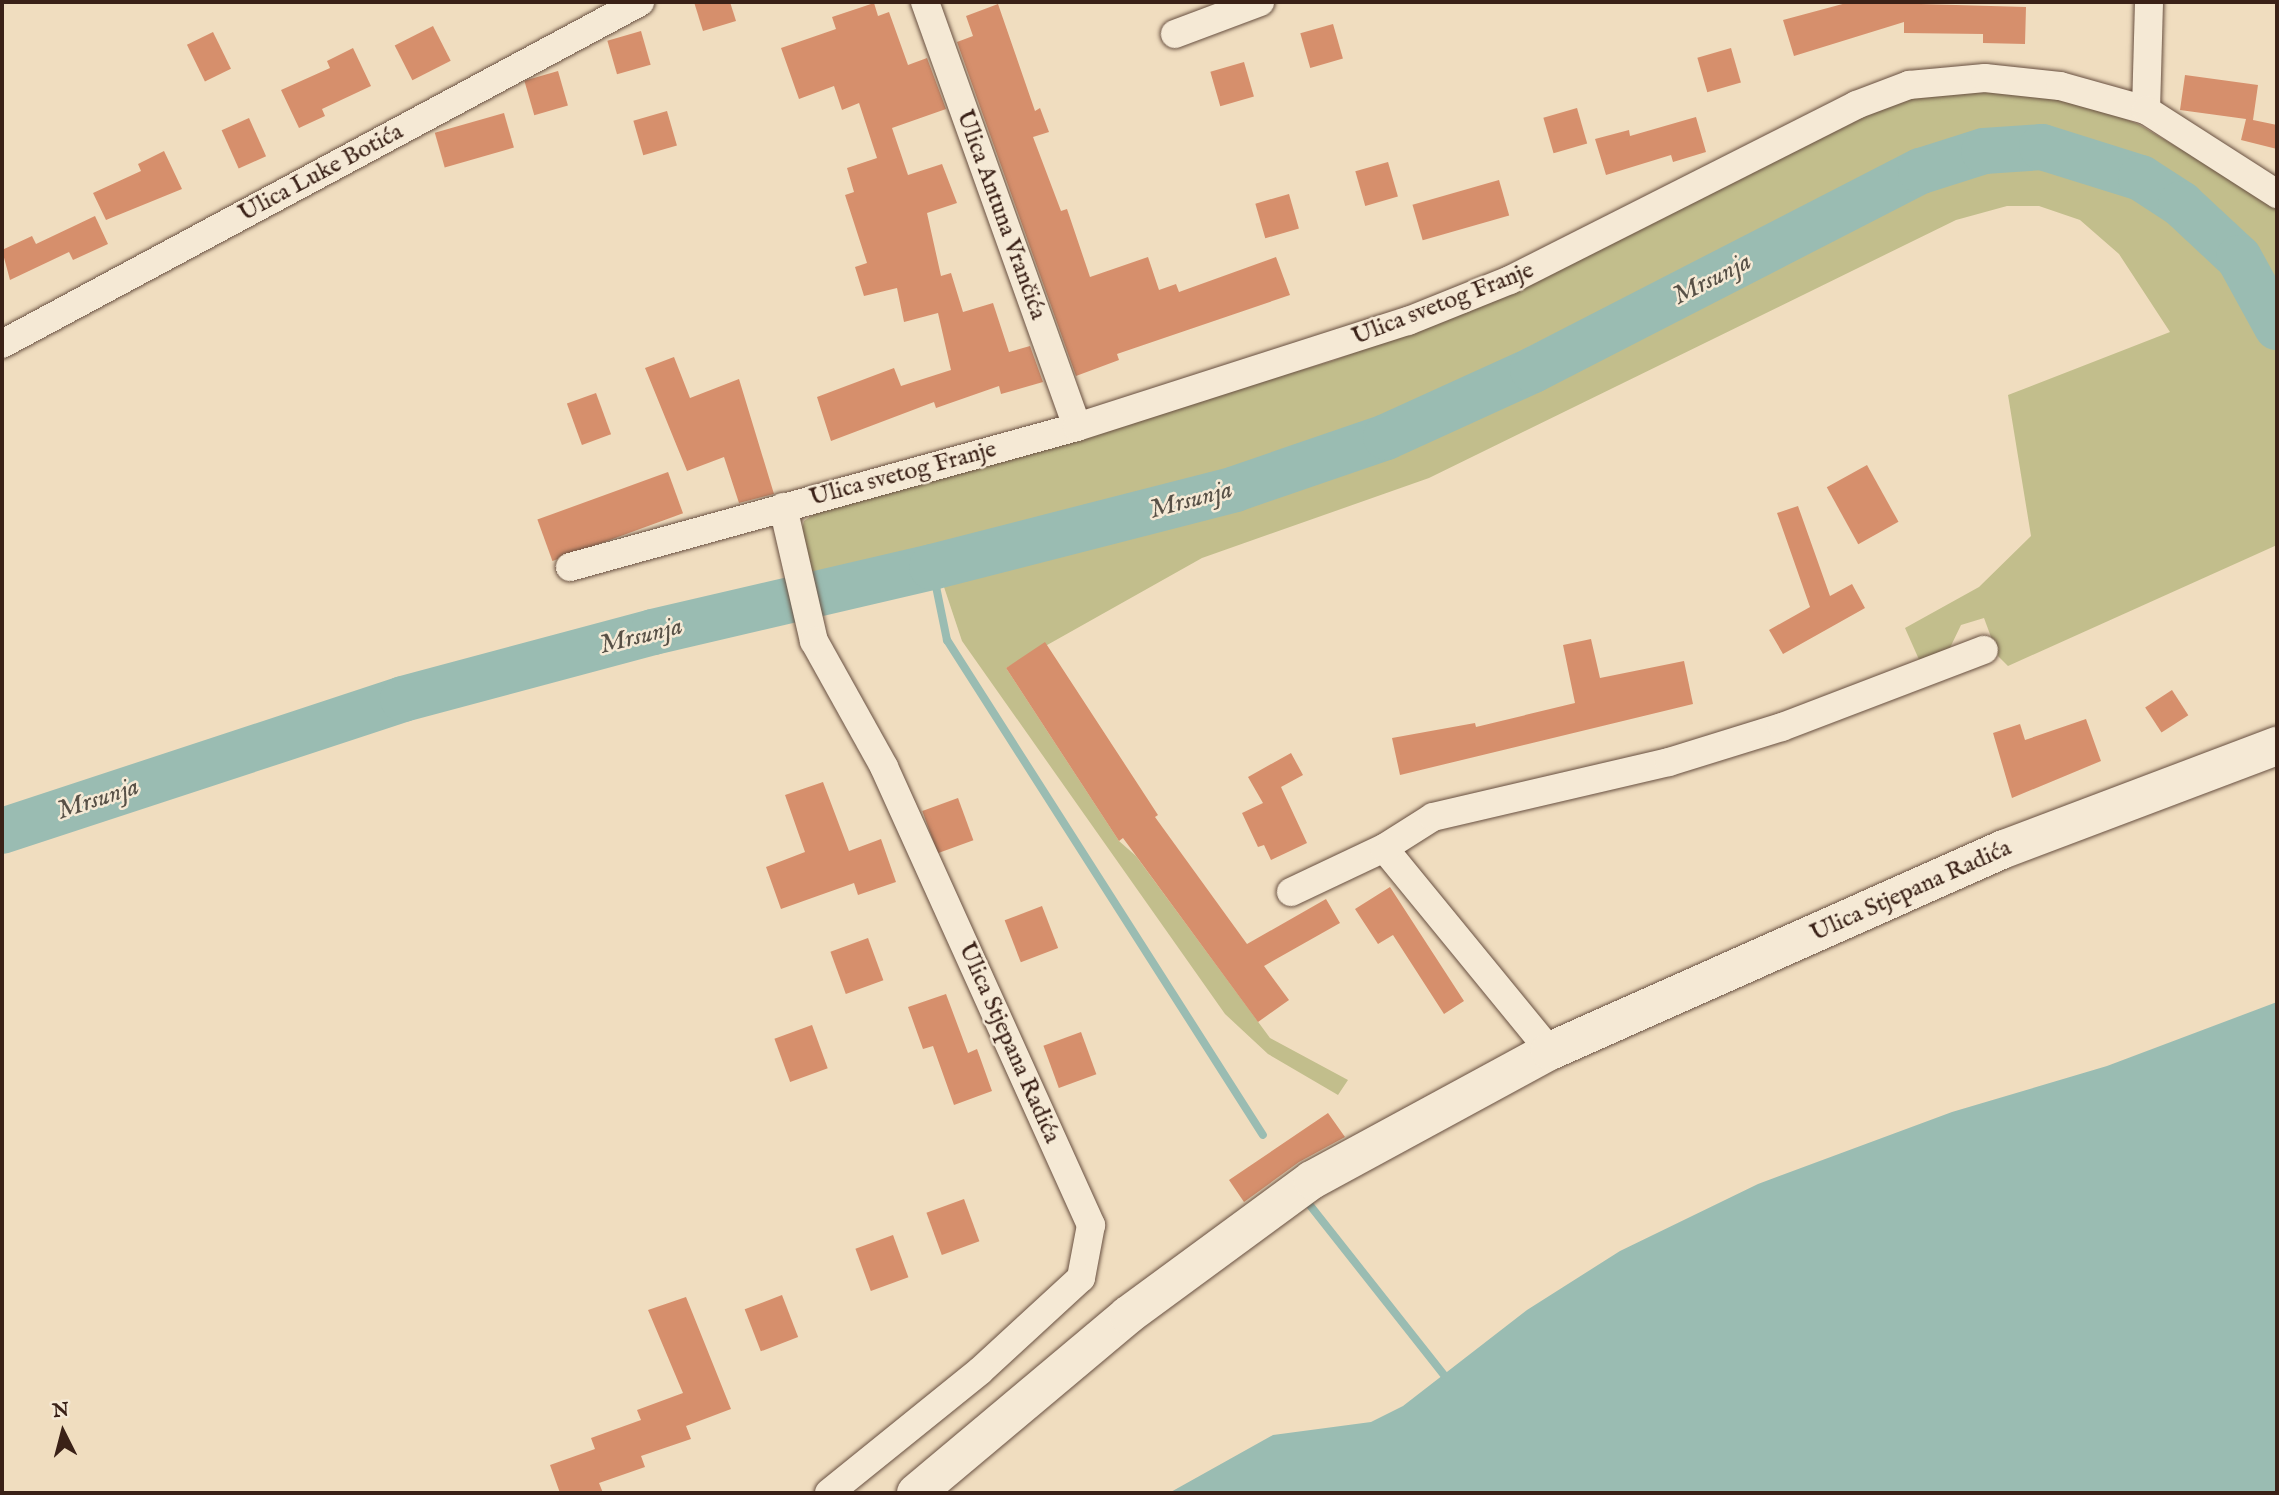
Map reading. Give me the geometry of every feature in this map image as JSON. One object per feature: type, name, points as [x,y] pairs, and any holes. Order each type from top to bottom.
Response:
[{"type":"main road","name":"Ulica Stjepana Radića","points":[[916,1493],[1128,1315],[1272,1206],[1312,1180],[1550,1051],[2004,849],[2277,746]]},
{"type":"street","name":"Ulica Luke Botića","points":[[2,344],[640,2]]},
{"type":"street","name":"Ulica Antuna Vrančića","points":[[925,2],[1077,427]]},
{"type":"street","points":[[1175,34],[1260,2]]},
{"type":"street","points":[[2146,110],[2149,2]]},
{"type":"street","name":"Ulica svetog Franje","points":[[570,568],[1077,427],[1262,371],[1510,280],[1856,105],[1909,85],[1945,79],[1997,80],[2060,86],[2146,110],[2277,194]]},
{"type":"street","name":"Ulica Stjepana Radića","points":[[783,507],[814,641],[884,768],[1091,1225],[1081,1278],[980,1371],[829,1493]]},
{"type":"street","points":[[1291,892],[1384,848],[1433,817],[1669,762],[1782,727],[1984,650]]},
{"type":"street","points":[[1384,848],[1550,1051]]},
{"type":"shaded area","points":[[1973,89],[2076,100],[2138,124],[2277,206],[2277,287],[2265,264],[2199,195],[2133,156],[2090,139],[2032,131],[1962,138],[1902,160],[1395,414],[1235,468],[814,578],[801,534],[804,521],[820,510],[1332,361],[1420,328],[1895,100]]},
{"type":"shaded area","points":[[2018,164],[2063,168],[2110,182],[2196,235],[2231,277],[2277,352],[2277,545],[2008,666],[1998,656],[1984,618],[1961,625],[1947,654],[1921,664],[1905,628],[1979,587],[2031,536],[2008,395],[2170,332],[2119,254],[2080,220],[2039,206],[2007,206],[1956,220],[1429,478],[1202,558],[1006,668],[1119,841],[1136,856],[1270,1038],[1348,1080],[1338,1095],[1268,1054],[1225,1014],[962,641],[942,581],[1322,479],[1457,425],[1897,202],[1966,172]]},
{"type":"water","points":[[2277,1002],[2277,1493],[1169,1493],[1273,1435],[1371,1422],[1403,1406],[1527,1310],[1620,1251],[1758,1184],[1952,1112],[2107,1066]]},
{"type":"building","points":[[694,2],[730,2],[736,21],[703,31]]},
{"type":"building","points":[[1850,2],[2026,7],[2025,44],[1983,43],[1983,34],[1904,33],[1904,22],[1794,56],[1783,20]]},
{"type":"building","points":[[874,3],[878,16],[889,12],[908,65],[927,58],[946,109],[892,128],[908,175],[942,164],[957,203],[927,213],[941,276],[951,273],[963,312],[993,303],[1009,352],[1030,346],[1043,382],[1001,394],[999,386],[936,408],[934,402],[831,441],[817,397],[894,368],[901,386],[951,370],[938,313],[904,322],[897,288],[864,296],[855,267],[867,263],[845,195],[854,192],[847,168],[877,158],[859,103],[842,110],[834,86],[799,99],[781,48],[836,29],[832,17]]},
{"type":"building","points":[[998,4],[1035,111],[1040,108],[1049,132],[1033,137],[1061,211],[1067,209],[1090,277],[1148,257],[1159,290],[1176,284],[1179,292],[1276,257],[1290,295],[1117,354],[1119,360],[1076,376],[957,42],[973,36],[966,16]]},
{"type":"building","points":[[1333,24],[1343,59],[1310,68],[1300,33]]},
{"type":"building","points":[[433,26],[451,61],[412,80],[395,46]]},
{"type":"building","points":[[641,31],[651,65],[617,74],[607,41]]},
{"type":"building","points":[[213,32],[231,69],[205,82],[187,45]]},
{"type":"building","points":[[353,48],[371,86],[322,109],[325,116],[299,128],[281,90],[330,68],[327,61]]},
{"type":"building","points":[[1731,48],[1741,83],[1707,92],[1697,58]]},
{"type":"building","points":[[1244,62],[1254,97],[1220,106],[1210,72]]},
{"type":"building","points":[[558,71],[568,106],[534,115],[524,81]]},
{"type":"building","points":[[2185,75],[2258,85],[2253,120],[2277,125],[2277,149],[2241,140],[2246,119],[2180,110]]},
{"type":"building","points":[[1577,108],[1587,144],[1554,153],[1543,118]]},
{"type":"building","points":[[667,111],[677,146],[643,155],[633,121]]},
{"type":"building","points":[[504,113],[514,148],[445,167],[435,133]]},
{"type":"building","points":[[1696,117],[1706,152],[1673,162],[1671,155],[1606,175],[1595,139],[1629,130],[1630,136]]},
{"type":"building","points":[[249,118],[266,156],[239,169],[222,130]]},
{"type":"building","points":[[164,151],[182,189],[106,220],[93,193],[141,171],[138,164]]},
{"type":"building","points":[[1388,162],[1398,197],[1365,206],[1355,171]]},
{"type":"building","points":[[1499,180],[1509,216],[1423,240],[1412,205]]},
{"type":"building","points":[[1289,194],[1299,229],[1265,238],[1255,204]]},
{"type":"building","points":[[95,216],[108,244],[73,260],[69,252],[10,280],[2,250],[32,236],[36,244]]},
{"type":"building","points":[[674,357],[690,398],[739,379],[774,494],[739,503],[724,457],[687,471],[645,368]]},
{"type":"building","points":[[596,393],[611,434],[582,445],[567,404]]},
{"type":"building","points":[[1867,465],[1899,522],[1858,544],[1827,487]]},
{"type":"building","points":[[668,472],[683,513],[552,561],[537,520]]},
{"type":"building","points":[[1798,506],[1830,596],[1852,584],[1865,608],[1783,654],[1769,630],[1810,607],[1777,513]]},
{"type":"building","points":[[1591,639],[1600,678],[1684,661],[1693,704],[1400,775],[1392,738],[1475,723],[1476,727],[1575,703],[1563,645]]},
{"type":"building","points":[[1045,642],[1158,815],[1155,817],[1247,944],[1326,899],[1340,923],[1264,966],[1289,1000],[1258,1022],[1123,838],[1119,841],[1006,668]]},
{"type":"building","points":[[2172,690],[2188,715],[2162,733],[2145,707]]},
{"type":"building","points":[[2086,719],[2101,761],[2012,798],[1993,733],[2020,724],[2025,740]]},
{"type":"building","points":[[1291,753],[1303,775],[1281,787],[1307,843],[1271,860],[1264,845],[1258,847],[1242,813],[1263,803],[1248,777]]},
{"type":"building","points":[[823,782],[849,851],[881,839],[896,882],[858,895],[854,883],[781,909],[766,867],[805,852],[785,795]]},
{"type":"building","points":[[958,798],[973,840],[938,853],[922,811]]},
{"type":"building","points":[[1390,887],[1464,1001],[1444,1014],[1393,935],[1378,944],[1355,909]]},
{"type":"building","points":[[1042,906],[1058,948],[1021,962],[1005,920]]},
{"type":"building","points":[[868,938],[883,980],[846,994],[830,952]]},
{"type":"building","points":[[946,994],[968,1053],[977,1049],[992,1091],[954,1105],[933,1046],[923,1049],[908,1007]]},
{"type":"building","points":[[812,1025],[828,1068],[790,1082],[774,1039]]},
{"type":"building","points":[[1081,1032],[1096,1074],[1059,1088],[1043,1046]]},
{"type":"building","points":[[1328,1113],[1345,1137],[1299,1162],[1244,1202],[1229,1180]]},
{"type":"building","points":[[964,1199],[979,1241],[942,1255],[926,1213]]},
{"type":"building","points":[[893,1235],[908,1277],[871,1291],[855,1249]]},
{"type":"building","points":[[782,1295],[798,1337],[761,1351],[745,1309]]},
{"type":"building","points":[[686,1297],[731,1409],[686,1426],[691,1439],[641,1456],[645,1467],[599,1483],[603,1493],[560,1493],[550,1465],[595,1449],[591,1438],[641,1420],[637,1410],[683,1393],[648,1310]]},
{"type":"waterway","name":"Mrsunja","points":[[2,831],[403,699],[653,632],[932,567],[1235,489],[1386,437],[1533,370],[1921,171],[1984,151],[2042,147],[2141,178],[2181,204],[2239,258],[2277,327]]},
{"type":"waterway","points":[[932,567],[947,640],[1263,1135]]},
{"type":"waterway","points":[[1305,1199],[1444,1375]]}]
